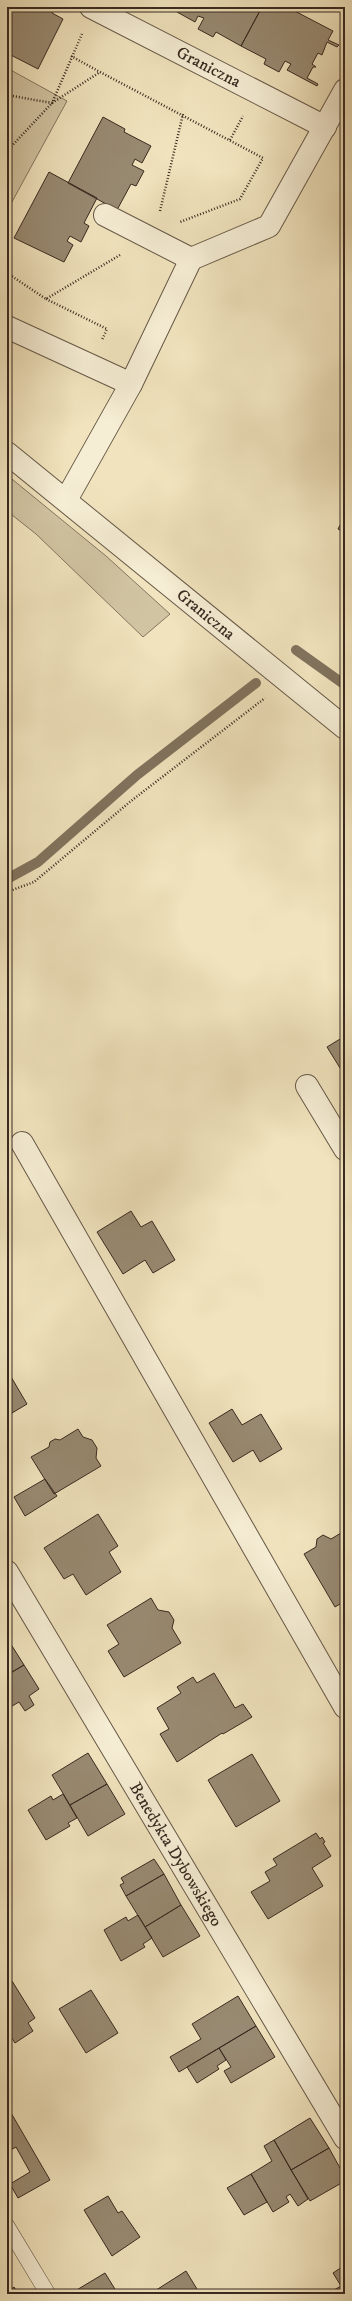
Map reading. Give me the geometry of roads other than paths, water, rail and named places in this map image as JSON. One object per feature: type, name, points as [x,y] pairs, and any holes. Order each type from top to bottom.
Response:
[{"type":"street","name":"Graniczna","points":[[93,8],[325,127]]},
{"type":"street","points":[[66,500],[131,384],[191,259],[269,226],[345,90]]},
{"type":"street","points":[[105,215],[152,234],[191,259]]},
{"type":"street","points":[[7,327],[131,384]]},
{"type":"street","name":"Graniczna","points":[[7,453],[345,728]]},
{"type":"street","points":[[307,1086],[345,1149]]},
{"type":"street","points":[[22,1143],[345,1707]]},
{"type":"street","name":"Benedykta Dybowskiego","points":[[7,1572],[345,2138]]},
{"type":"lane","points":[[7,2226],[48,2294]]},
{"type":"waterway","points":[[296,650],[345,685]]},
{"type":"waterway","points":[[7,879],[38,862],[137,775],[256,683]]}]
